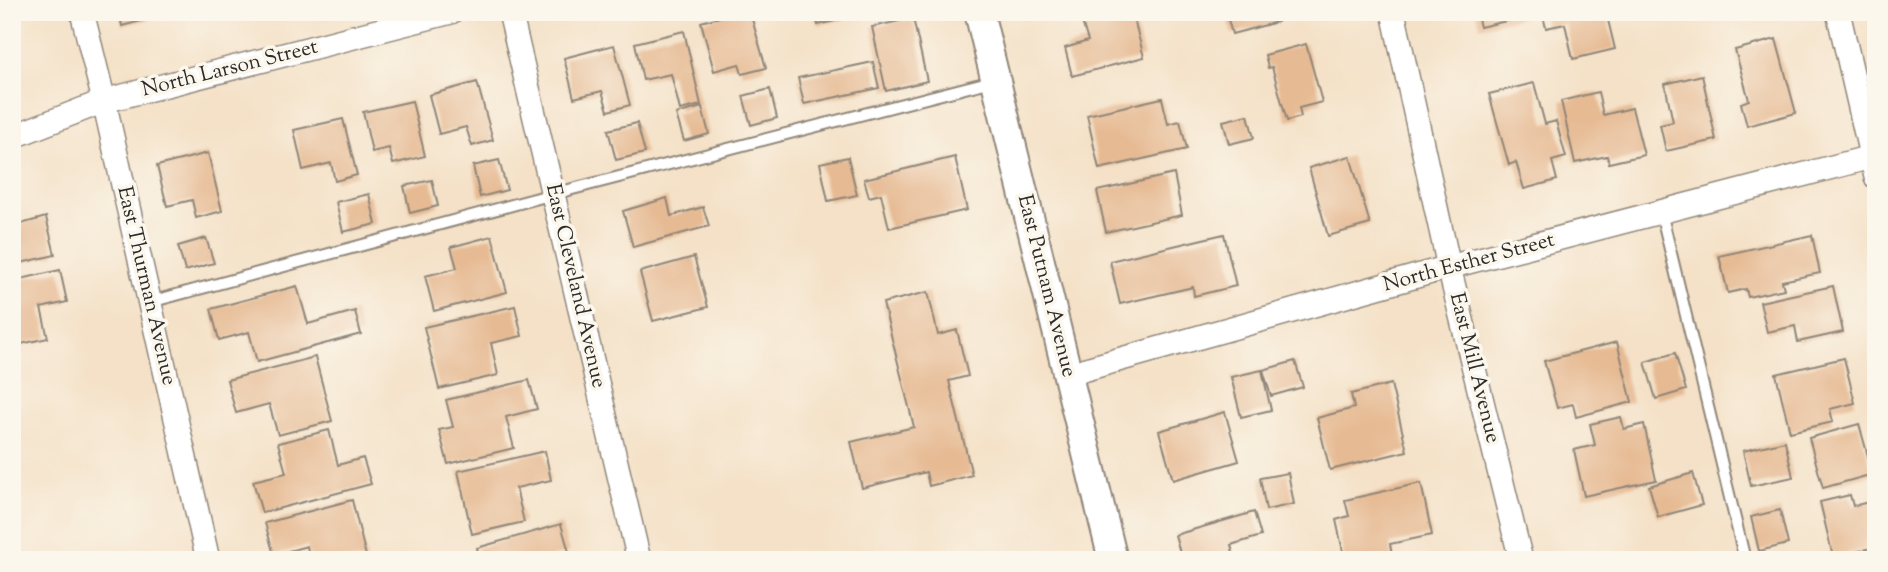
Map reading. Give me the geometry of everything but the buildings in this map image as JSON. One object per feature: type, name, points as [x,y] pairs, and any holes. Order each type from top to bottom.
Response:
[{"type":"street","name":"East Thurman Avenue","points":[[82,12],[208,560]]},
{"type":"street","name":"North Larson Street","points":[[12,137],[104,101],[451,12]]},
{"type":"street","name":"East Cleveland Avenue","points":[[510,12],[639,560]]},
{"type":"street","name":"East Putnam Avenue","points":[[979,12],[1114,560]]},
{"type":"street","name":"East Mill Avenue","points":[[1392,12],[1449,267],[1521,560]]},
{"type":"street","points":[[1838,12],[1873,167]]},
{"type":"street","name":"North Esther Street","points":[[1068,374],[1449,267],[1661,212],[1873,167]]},
{"type":"lane","points":[[150,302],[553,194],[996,80]]},
{"type":"lane","points":[[1661,212],[1745,560]]}]
